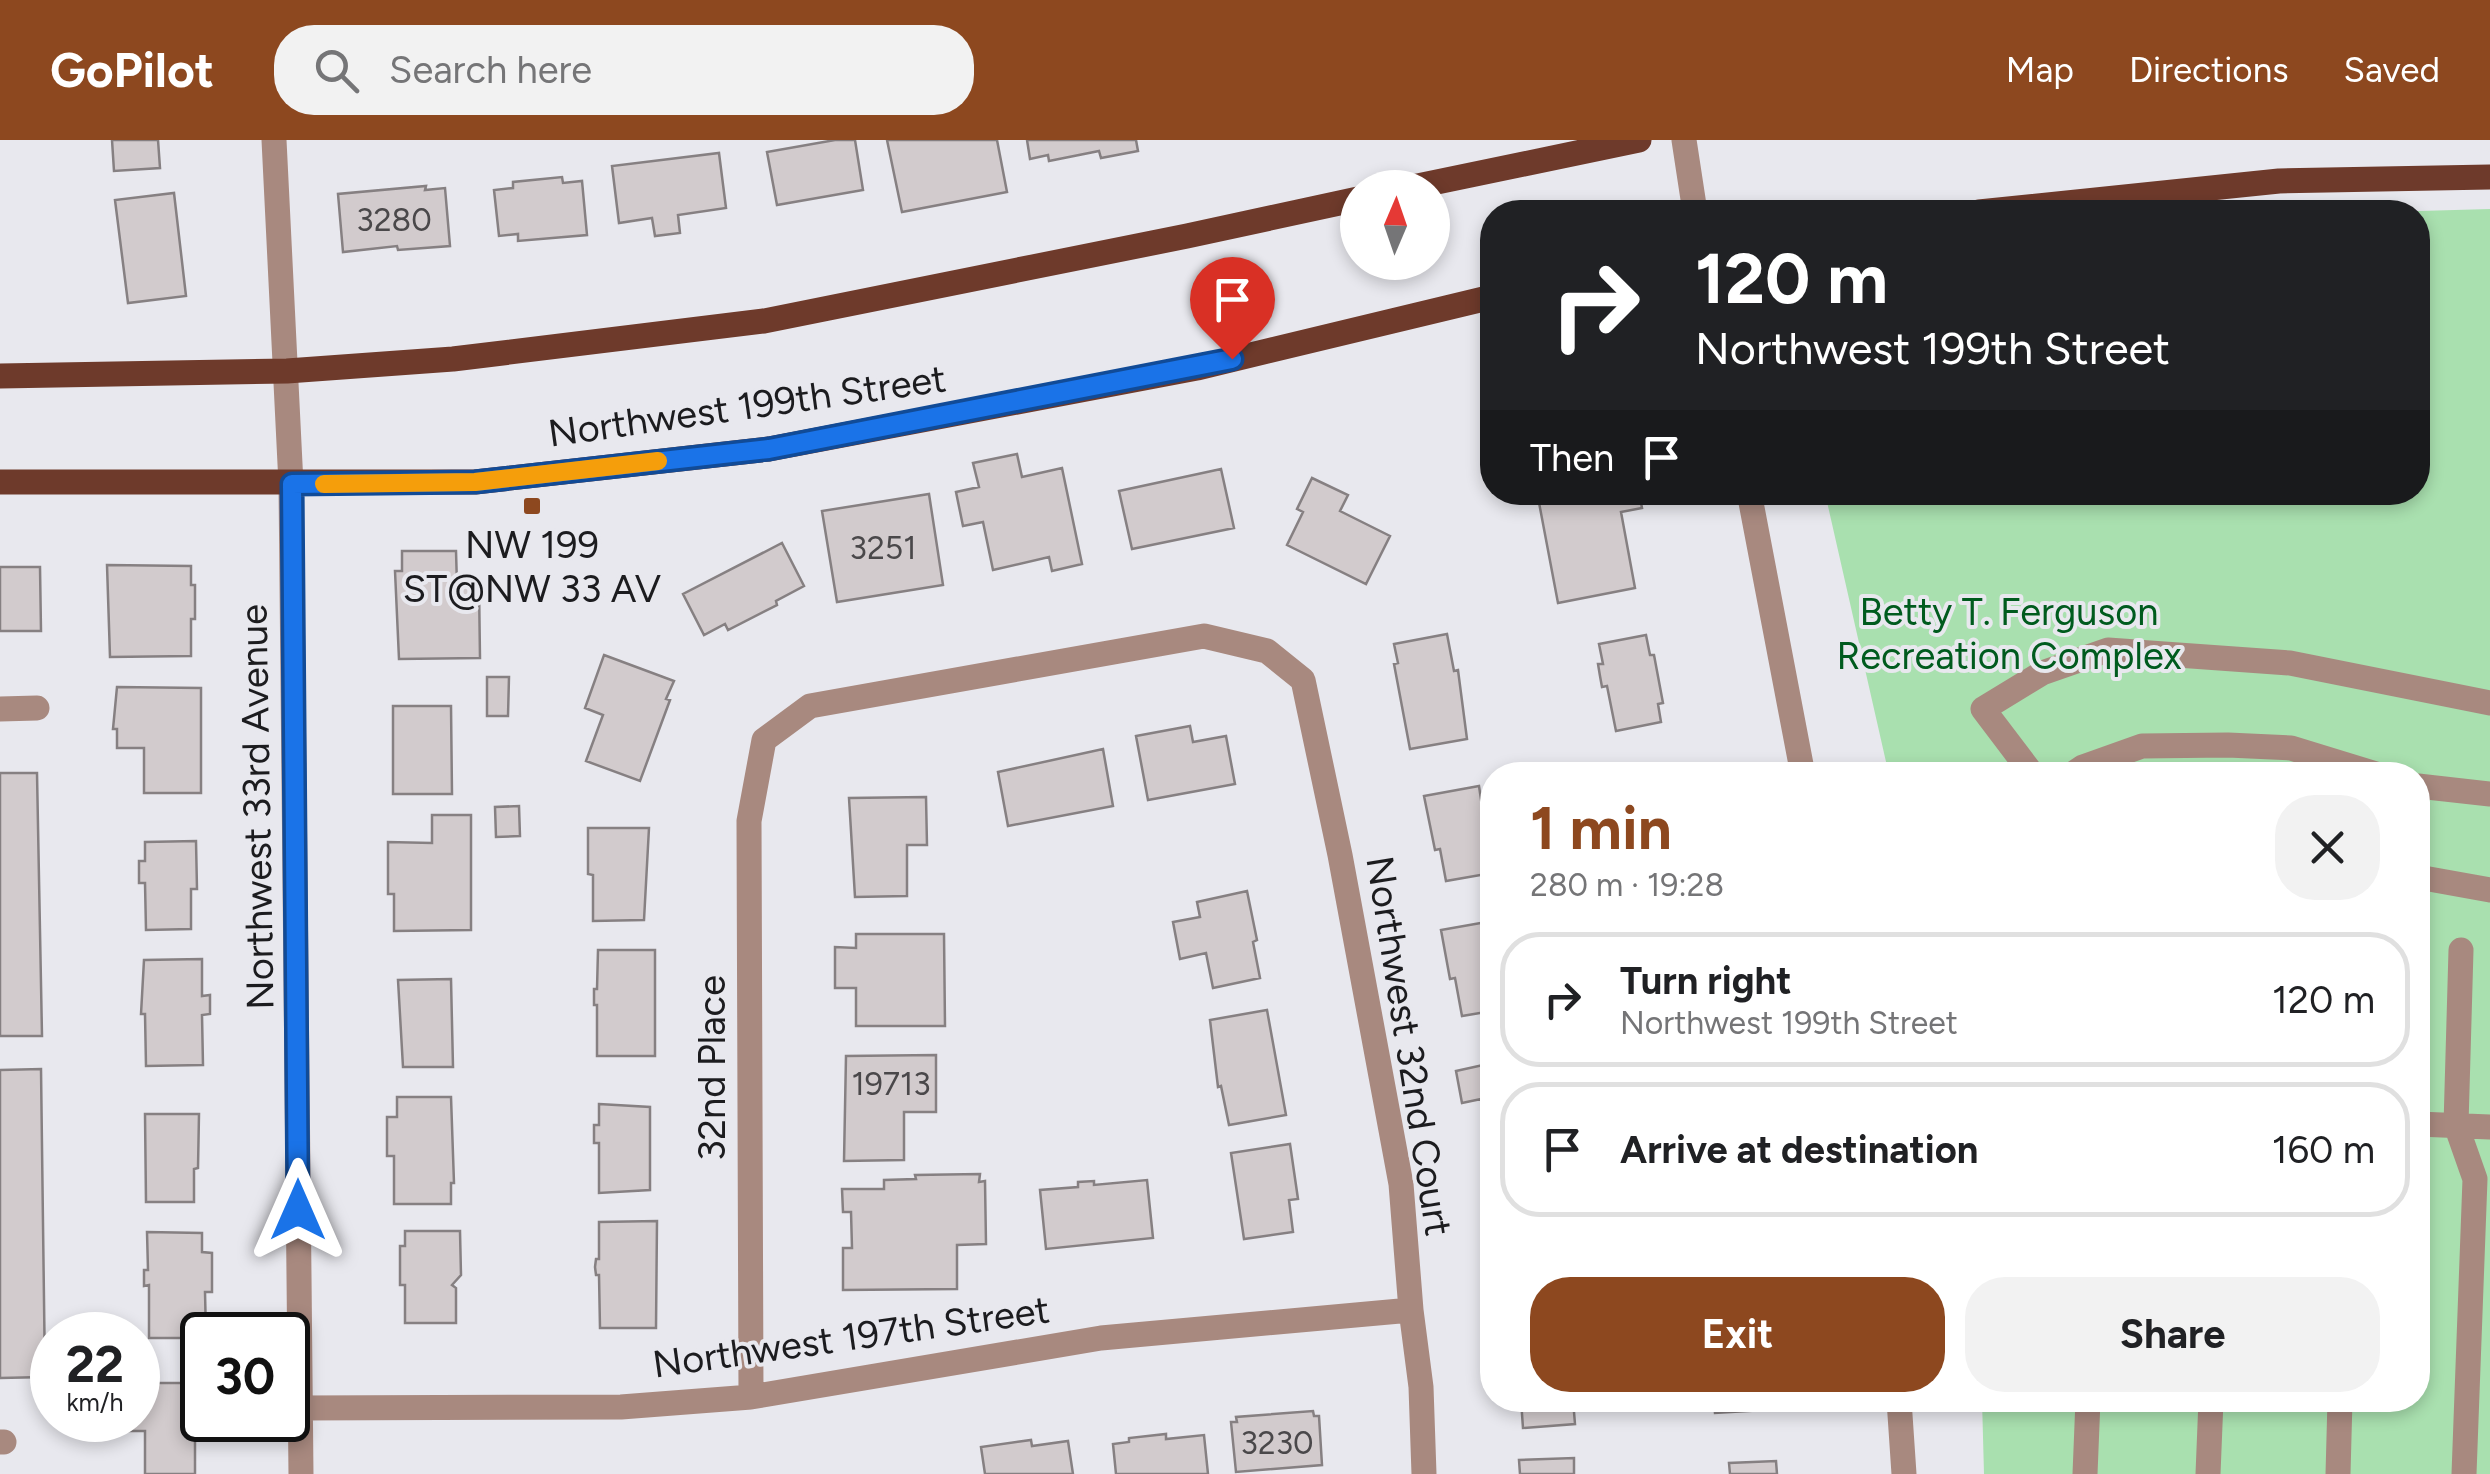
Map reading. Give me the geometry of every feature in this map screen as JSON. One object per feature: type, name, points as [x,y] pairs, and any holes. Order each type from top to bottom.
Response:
[{"type":"main road","points":[[1450,179],[1639,140]]},
{"type":"main road","points":[[2095,200],[2278,181],[2490,177]]},
{"type":"main road","points":[[0,376],[287,371],[453,359],[764,321],[1340,202]]},
{"type":"main road","name":"Northwest 199th Street","points":[[0,482],[475,482],[769,449],[1197,368],[1480,300]]},
{"type":"street","name":"Northwest 33rd Avenue","points":[[274,140],[292,484],[299,1312]]},
{"type":"street","points":[[1684,140],[1693,200]]},
{"type":"street","points":[[1751,505],[1801,762]]},
{"type":"street","name":"Northwest 32nd Court","points":[[764,740],[810,706],[1204,636],[1267,650],[1303,680],[1401,1184],[1421,1386],[1424,1474]]},
{"type":"street","points":[[2023,762],[1983,709],[2042,673],[2108,650],[2290,662],[2490,702]]},
{"type":"street","points":[[0,709],[37,708]]},
{"type":"street","name":"32nd Place","points":[[751,1397],[748,821],[764,740]]},
{"type":"street","points":[[2095,762],[2142,746],[2228,745],[2292,748],[2337,762]]},
{"type":"street","points":[[2430,787],[2490,794]]},
{"type":"street","points":[[2430,879],[2490,890]]},
{"type":"street","points":[[2461,950],[2456,1124],[2474,1179],[2464,1474]]},
{"type":"street","points":[[2430,1124],[2490,1127]]},
{"type":"street","name":"Northwest 197th Street","points":[[310,1408],[621,1406],[751,1397],[1101,1338],[1411,1310]]},
{"type":"street","points":[[1899,1412],[1904,1474]]},
{"type":"street","points":[[2085,1474],[2088,1412]]},
{"type":"street","points":[[2208,1474],[2211,1412]]},
{"type":"street","points":[[2338,1474],[2340,1412]]},
{"type":"street","name":"Northwest 33rd Avenue","points":[[301,1442],[301,1474]]},
{"type":"green space","name":"Betty T. Ferguson Recreation Complex","points":[[2490,209],[2490,1474],[1984,1474],[1982,1412],[2430,1412],[2430,762],[1886,762],[1828,505],[2430,505],[2430,211]]},
{"type":"building","points":[[112,140],[158,140],[160,168],[114,171]]},
{"type":"building","points":[[855,140],[863,190],[777,205],[767,152]]},
{"type":"building","points":[[887,140],[997,140],[1007,192],[902,212]]},
{"type":"building","points":[[1027,140],[1136,140],[1138,151],[1101,158],[1099,151],[1049,161],[1048,155],[1030,159]]},
{"type":"building","points":[[719,153],[726,208],[678,215],[680,233],[655,236],[652,218],[619,223],[612,166]]},
{"type":"building","points":[[562,177],[563,183],[582,181],[587,235],[518,241],[518,234],[499,236],[494,190],[513,188],[513,182]]},
{"type":"building","points":[[426,186],[425,190],[445,188],[450,246],[343,252],[338,194]]},
{"type":"building","points":[[174,193],[186,296],[128,303],[115,200]]},
{"type":"building","points":[[1017,454],[1022,477],[1062,468],[1082,564],[1052,571],[1049,557],[993,570],[983,522],[963,526],[956,492],[979,487],[973,463]]},
{"type":"building","points":[[1221,469],[1234,528],[1132,549],[1119,491]]},
{"type":"building","points":[[1312,478],[1348,495],[1340,511],[1390,536],[1366,584],[1287,545],[1303,512],[1297,509]]},
{"type":"building","points":[[929,494],[943,585],[837,602],[822,511]]},
{"type":"building","points":[[1539,505],[1641,505],[1642,508],[1621,512],[1635,588],[1558,603]]},
{"type":"building","points":[[782,543],[804,586],[728,630],[725,624],[704,635],[683,594]]},
{"type":"building","points":[[402,551],[456,551],[457,585],[479,585],[480,658],[399,659],[395,571],[402,571]]},
{"type":"building","points":[[107,565],[191,566],[195,619],[191,619],[191,656],[110,657]]},
{"type":"building","points":[[0,567],[40,567],[41,631],[0,631]]},
{"type":"building","points":[[1447,634],[1454,671],[1458,670],[1467,739],[1410,749],[1394,664],[1398,663],[1394,644]]},
{"type":"building","points":[[1646,635],[1663,703],[1658,704],[1661,722],[1616,731],[1607,686],[1602,687],[1599,644]]},
{"type":"building","points":[[604,655],[674,681],[640,781],[586,761],[603,715],[585,708]]},
{"type":"building","points":[[487,677],[509,677],[508,716],[487,716]]},
{"type":"building","points":[[117,687],[201,688],[201,793],[144,793],[144,748],[117,748],[117,729],[113,729]]},
{"type":"building","points":[[393,706],[451,706],[452,794],[393,794]]},
{"type":"building","points":[[1190,726],[1193,742],[1226,736],[1235,784],[1148,800],[1136,736]]},
{"type":"building","points":[[1103,749],[1113,806],[1008,826],[998,772]]},
{"type":"building","points":[[0,773],[37,773],[42,1036],[0,1036]]},
{"type":"building","points":[[1479,786],[1480,875],[1446,881],[1424,796]]},
{"type":"building","points":[[926,797],[927,845],[907,845],[907,896],[855,897],[849,798]]},
{"type":"building","points":[[519,806],[520,836],[496,837],[495,807]]},
{"type":"building","points":[[432,815],[471,815],[471,930],[394,931],[394,894],[388,894],[388,842],[432,843]]},
{"type":"building","points":[[588,828],[649,828],[644,920],[593,921]]},
{"type":"building","points":[[196,841],[197,889],[191,889],[191,929],[146,930],[145,883],[139,883],[139,861],[145,861],[145,842]]},
{"type":"building","points":[[1247,891],[1260,978],[1213,988],[1206,953],[1180,959],[1173,922],[1200,917],[1197,902]]},
{"type":"building","points":[[1480,923],[1480,1013],[1462,1016],[1441,930]]},
{"type":"building","points":[[856,934],[944,934],[945,1026],[856,1026],[856,988],[835,988],[835,947],[856,948]]},
{"type":"building","points":[[598,950],[655,950],[655,1056],[597,1056],[594,989]]},
{"type":"building","points":[[202,959],[202,996],[210,995],[210,1014],[202,1015],[203,1065],[146,1066],[145,1014],[141,1014],[144,960]]},
{"type":"building","points":[[451,979],[453,1067],[403,1067],[398,980]]},
{"type":"building","points":[[1267,1010],[1286,1115],[1229,1125],[1221,1086],[1218,1087],[1210,1020]]},
{"type":"building","points":[[936,1055],[936,1112],[904,1112],[904,1160],[844,1161],[846,1056]]},
{"type":"building","points":[[1480,1066],[1480,1099],[1462,1103],[1456,1071]]},
{"type":"building","points":[[41,1069],[44,1312],[30,1312],[30,1377],[0,1378],[0,1070]]},
{"type":"building","points":[[397,1097],[451,1097],[451,1204],[394,1204],[394,1156],[387,1156],[387,1117],[397,1117]]},
{"type":"building","points":[[599,1104],[650,1107],[650,1190],[599,1193],[599,1143],[594,1143],[594,1125],[599,1125]]},
{"type":"building","points":[[145,1114],[199,1114],[194,1202],[146,1202]]},
{"type":"building","points":[[1290,1144],[1298,1199],[1289,1200],[1293,1232],[1244,1239],[1231,1153]]},
{"type":"building","points":[[980,1174],[979,1182],[985,1181],[986,1244],[957,1245],[957,1289],[843,1290],[843,1248],[852,1248],[851,1212],[843,1212],[842,1189],[884,1189],[884,1180],[916,1179],[915,1175]]},
{"type":"building","points":[[1147,1180],[1153,1238],[1046,1249],[1040,1190],[1078,1187],[1078,1182],[1094,1181],[1094,1185]]},
{"type":"building","points":[[657,1221],[656,1328],[600,1328],[599,1275],[595,1267],[599,1259],[599,1222]]},
{"type":"building","points":[[405,1231],[460,1231],[461,1275],[452,1285],[456,1288],[456,1323],[405,1323],[400,1246],[405,1246]]},
{"type":"building","points":[[147,1232],[202,1233],[202,1252],[212,1253],[212,1292],[205,1292],[205,1312],[180,1312],[180,1338],[160,1338],[160,1312],[149,1312],[149,1285],[144,1286],[144,1270],[148,1270]]},
{"type":"building","points":[[160,1383],[180,1383],[180,1442],[195,1442],[195,1474],[145,1474],[145,1442],[160,1442]]},
{"type":"building","points":[[1313,1411],[1314,1416],[1319,1416],[1322,1465],[1236,1472],[1231,1422],[1237,1422],[1236,1417]]},
{"type":"building","points":[[1522,1412],[1574,1412],[1575,1424],[1523,1428]]},
{"type":"building","points":[[1166,1434],[1166,1439],[1204,1435],[1208,1474],[1116,1474],[1113,1444]]},
{"type":"building","points":[[1031,1440],[1032,1446],[1068,1441],[1073,1474],[985,1474],[981,1447]]},
{"type":"building","points":[[1574,1458],[1574,1474],[1520,1474],[1519,1460]]},
{"type":"building","points":[[1776,1461],[1777,1474],[1730,1474],[1729,1463]]},
{"type":"slow traffic","points":[[324,484],[475,482],[658,461]]},
{"type":"place","name":"NW 199 ST@NW 33 AV","points":[[532,506]]},
{"type":"route","points":[[298,1210],[292,484],[475,482],[769,449],[1232,359]]}]
